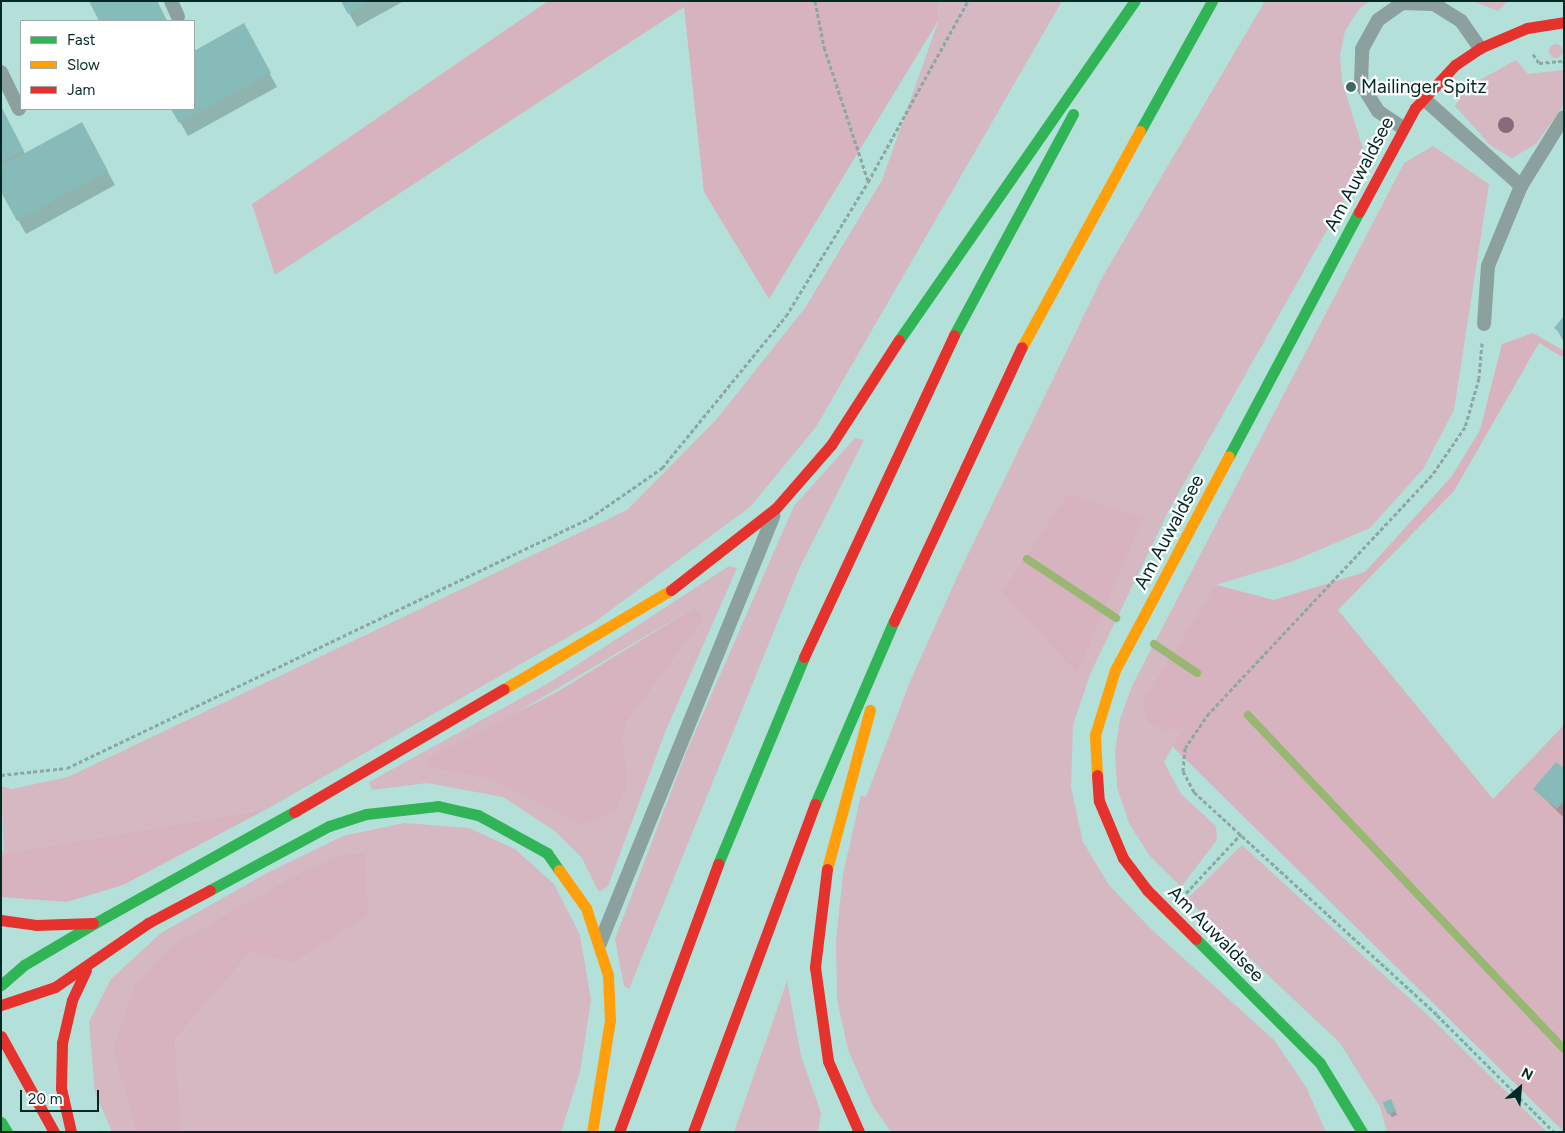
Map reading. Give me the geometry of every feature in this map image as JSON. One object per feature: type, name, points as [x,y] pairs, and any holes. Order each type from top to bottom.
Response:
[{"type":"main road","points":[[1,985],[24,965],[95,923],[350,781],[670,591],[776,508],[831,446],[938,279],[1135,1]]},
{"type":"main road","points":[[619,1132],[714,873],[828,599],[944,353],[1135,1]]},
{"type":"main road","points":[[693,1132],[824,780],[900,605],[1034,322],[1212,1]]},
{"type":"main road","name":"Am Auwaldsee","points":[[1362,1132],[1342,1094],[1293,1034],[1168,912],[1122,858],[1109,832],[1094,768],[1102,703],[1115,670],[1403,128],[1422,98],[1454,64],[1480,48],[1526,28],[1564,22]]},
{"type":"main road","points":[[859,1132],[828,1061],[818,1014],[817,927],[834,834],[900,605]]},
{"type":"main road","points":[[1,1005],[40,995],[86,970],[148,923],[320,830],[366,814],[438,806],[478,815],[547,853],[582,901],[608,974],[610,1020],[592,1132]]},
{"type":"main road","points":[[1,920],[36,925],[95,923]]},
{"type":"main road","points":[[71,1132],[61,1088],[62,1043],[72,1000],[86,970]]},
{"type":"main road","points":[[1,1036],[54,1132]]},
{"type":"main road","name":"Am Auwaldsee","points":[[1342,1094],[1350,1132]]},
{"type":"main road","points":[[1,1122],[7,1132]]},
{"type":"lane","points":[[171,1],[178,16]]},
{"type":"lane","points":[[1403,128],[1378,110],[1361,84],[1362,49],[1378,20],[1402,3],[1434,4],[1461,21],[1480,48]]},
{"type":"lane","points":[[1,72],[19,109]]},
{"type":"lane","points":[[1422,98],[1521,186]]},
{"type":"lane","points":[[1484,324],[1488,266],[1521,186],[1564,116]]},
{"type":"lane","points":[[599,945],[776,508]]},
{"type":"lane","points":[[841,1132],[848,1110]]},
{"type":"path","points":[[815,1],[824,47],[868,182]]},
{"type":"path","points":[[1,775],[67,768],[606,507],[662,468],[719,401],[786,316],[868,182],[968,1]]},
{"type":"path","points":[[1484,324],[1479,378],[1465,427],[1432,476],[1209,714],[1185,748],[1184,771],[1194,792],[1436,1015],[1554,1132]]},
{"type":"path","points":[[1168,912],[1240,834]]},
{"type":"shaded area","points":[[548,1],[939,1],[938,21],[769,299],[704,192],[684,7],[275,275],[252,204]]},
{"type":"shaded area","points":[[939,1],[1062,1],[816,427],[750,507],[596,621],[267,809],[4,853],[1,786],[12,789],[68,777],[627,510],[716,420],[805,308],[882,180],[938,22]]},
{"type":"shaded area","points":[[1265,1],[1370,1],[1359,9],[1345,31],[1340,55],[1342,81],[1363,149],[1358,175],[1169,510],[1091,672],[1073,725],[1071,787],[1083,842],[1109,885],[1151,929],[1274,1040],[1306,1087],[1326,1132],[891,1132],[873,1106],[848,1050],[837,999],[836,941],[843,874],[861,795],[866,797],[909,684],[957,577],[1103,276]]},
{"type":"shaded area","points":[[1472,1],[1505,1],[1506,3],[1498,11]]},
{"type":"shaded area","points":[[1556,44],[1561,46],[1563,51],[1561,56],[1556,58],[1551,56],[1549,51],[1551,46]]},
{"type":"shaded area","points":[[1516,60],[1528,74],[1564,70],[1564,105],[1536,144],[1512,158],[1491,146],[1455,106],[1467,87]]},
{"type":"shaded area","points":[[1433,146],[1489,184],[1454,410],[1423,469],[1370,528],[1291,562],[1216,585],[1175,726],[1183,728],[1164,762],[1181,794],[1216,826],[1217,840],[1181,887],[1149,855],[1129,823],[1117,788],[1115,752],[1120,719],[1132,686],[1404,163]]},
{"type":"shaded area","points":[[1533,333],[1564,351],[1564,358],[1539,343],[1454,491],[1338,610],[1493,799],[1564,725],[1564,1132],[1172,746],[1183,728],[1162,731],[1148,722],[1143,701],[1216,585],[1274,600],[1365,572],[1452,476],[1480,430],[1502,344]]},
{"type":"shaded area","points":[[855,438],[864,440],[799,569],[629,989],[624,986],[615,939],[687,750],[794,506]]},
{"type":"shaded area","points":[[1068,494],[1143,518],[1077,674],[1002,591]]},
{"type":"shaded area","points":[[729,566],[737,568],[666,730],[608,886],[599,892],[582,858],[556,832],[503,797],[427,783],[372,790],[369,782],[552,681]],"holes":[[[695,607],[704,619],[626,724],[623,741],[628,783],[579,825],[485,778],[425,767]]]},
{"type":"shaded area","points":[[695,607],[704,619],[626,724],[623,741],[628,783],[615,811],[579,825],[485,778],[425,767],[429,758],[557,692]]},
{"type":"shaded area","points":[[267,809],[123,885],[67,902],[1,897],[1,849],[4,853]]},
{"type":"shaded area","points":[[404,823],[469,828],[515,849],[554,884],[580,935],[591,1000],[580,1072],[561,1132],[182,1132],[175,1040],[250,953],[294,963],[367,915],[365,852],[340,854],[289,878],[175,943],[113,1050],[136,1132],[112,1132],[95,1093],[89,1022],[111,979],[161,933],[267,873],[343,836]]},
{"type":"shaded area","points":[[1242,845],[1433,1020],[1547,1132],[1387,1132],[1380,1107],[1340,1043],[1187,899]]},
{"type":"shaded area","points":[[365,852],[368,915],[294,963],[250,953],[175,1040],[182,1132],[136,1132],[113,1050],[135,984],[175,943],[289,878],[340,854]]},
{"type":"shaded area","points":[[787,981],[801,1056],[821,1113],[818,1132],[734,1132]]},
{"type":"building","points":[[89,1],[157,1],[166,20],[98,20]]},
{"type":"building","points":[[341,1],[371,1],[348,14]]},
{"type":"building","points":[[244,23],[271,73],[179,123],[172,110],[195,110],[195,50]]},
{"type":"building","points":[[1,106],[24,151],[1,162]]},
{"type":"building","points":[[82,122],[108,171],[17,221],[1,192],[1,166]]},
{"type":"building","points":[[1564,316],[1564,336],[1554,328]]},
{"type":"building","points":[[1556,762],[1564,768],[1564,801],[1557,809],[1533,789]]},
{"type":"building","points":[[1391,1099],[1396,1111],[1388,1114],[1383,1103]]},
{"type":"waterway","points":[[1027,559],[1116,618]]},
{"type":"waterway","points":[[1154,644],[1197,673]]},
{"type":"waterway","points":[[1248,715],[1564,1049]]},
{"type":"traffic: fast","points":[[899,340],[1135,1]]},
{"type":"traffic: fast","points":[[1140,131],[1212,1]]},
{"type":"traffic: fast","points":[[954,335],[1073,114]]},
{"type":"traffic: fast","points":[[1229,456],[1359,212]]},
{"type":"traffic: fast","points":[[815,804],[894,621]]},
{"type":"traffic: fast","points":[[718,864],[804,657]]},
{"type":"traffic: fast","points":[[210,890],[329,826],[366,814],[438,806],[478,815],[547,853],[559,870]]},
{"type":"traffic: fast","points":[[1,985],[24,965],[95,923],[294,812]]},
{"type":"traffic: fast","points":[[1196,939],[1320,1063],[1362,1132]]},
{"type":"traffic: fast","points":[[1,1122],[7,1132]]},
{"type":"traffic: slow","points":[[1022,347],[1140,131]]},
{"type":"traffic: slow","points":[[1097,775],[1095,735],[1115,670],[1229,456]]},
{"type":"traffic: slow","points":[[504,689],[671,590]]},
{"type":"traffic: slow","points":[[827,869],[870,710]]},
{"type":"traffic: slow","points":[[559,870],[586,908],[608,975],[610,1020],[592,1132]]},
{"type":"traffic: jam","points":[[1359,212],[1415,108],[1455,65],[1480,48],[1527,28],[1564,22]]},
{"type":"traffic: jam","points":[[804,657],[954,335]]},
{"type":"traffic: jam","points":[[671,590],[776,508],[831,445],[899,340]]},
{"type":"traffic: jam","points":[[894,621],[1022,347]]},
{"type":"traffic: jam","points":[[294,812],[504,689]]},
{"type":"traffic: jam","points":[[1097,775],[1099,801],[1123,858],[1147,890],[1196,939]]},
{"type":"traffic: jam","points":[[693,1132],[815,804]]},
{"type":"traffic: jam","points":[[619,1132],[718,864]]},
{"type":"traffic: jam","points":[[827,869],[815,967],[828,1061],[859,1132]]},
{"type":"traffic: jam","points":[[1,1005],[55,987],[148,923],[210,890]]},
{"type":"traffic: jam","points":[[1,920],[36,925],[93,923]]},
{"type":"traffic: jam","points":[[71,1132],[61,1088],[62,1043],[72,1000],[86,970]]},
{"type":"traffic: jam","points":[[1,1036],[54,1132]]},
{"type":"place","name":"Mailinger Spitz","points":[[1351,87]]}]
